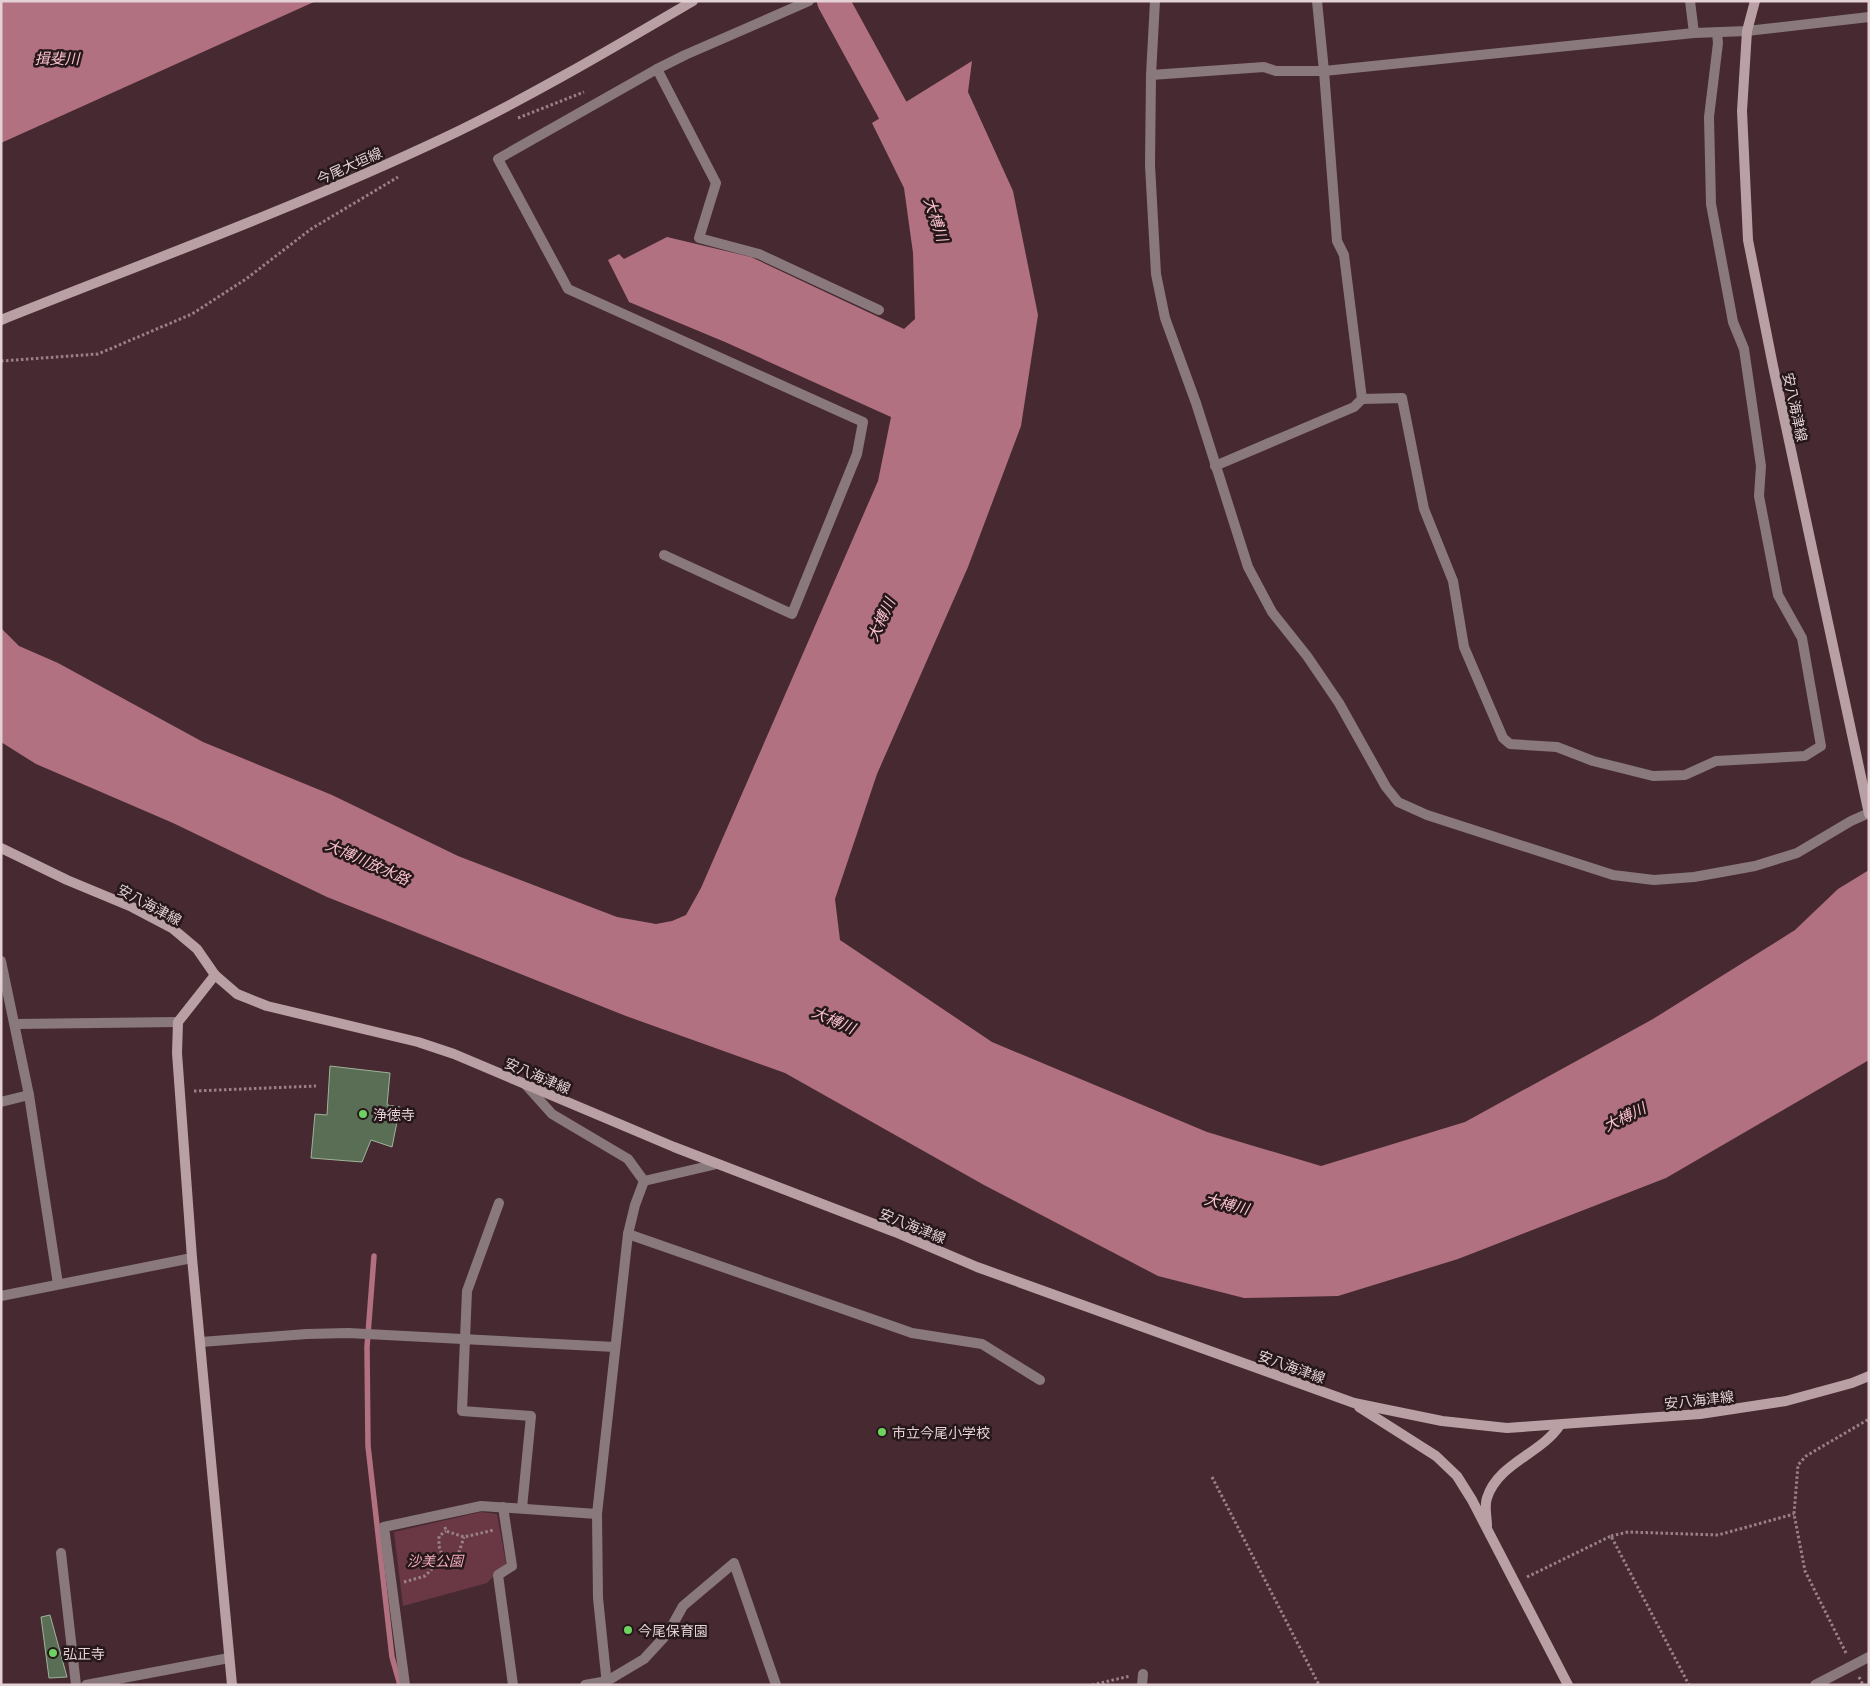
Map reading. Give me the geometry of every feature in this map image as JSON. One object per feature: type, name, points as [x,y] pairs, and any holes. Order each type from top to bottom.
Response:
[{"type":"main road","name":"今尾大垣線","points":[[1,320],[324,191],[444,138],[536,92],[693,1]]},
{"type":"main road","name":"安八海津線","points":[[1755,1],[1747,31],[1742,111],[1748,240],[1773,366],[1869,813]]},
{"type":"main road","name":"安八海津線","points":[[1,848],[67,880],[132,907],[172,928],[197,948],[215,975],[237,994],[267,1006],[418,1042],[454,1054],[717,1164],[895,1232],[977,1267],[1354,1403],[1442,1421],[1508,1428],[1700,1414],[1777,1402],[1852,1383],[1869,1376]]},
{"type":"main road","points":[[215,975],[178,1022],[177,1053],[192,1258],[232,1685]]},
{"type":"main road","points":[[1354,1403],[1436,1456],[1457,1476],[1487,1529],[1568,1685]]},
{"type":"main road","points":[[1487,1529],[1486,1499],[1498,1476],[1553,1436],[1560,1425]]},
{"type":"street","points":[[664,555],[792,614],[857,454],[863,422],[568,289],[498,159],[685,55],[809,1]]},
{"type":"street","points":[[1155,1],[1151,75],[1150,165],[1156,274],[1165,318],[1196,403],[1248,567],[1272,612],[1307,656],[1334,695],[1386,787],[1398,802],[1427,815],[1613,875],[1654,880],[1694,877],[1772,861],[1797,853],[1851,820],[1869,813]]},
{"type":"street","points":[[1317,1],[1338,241],[1344,255],[1362,399]]},
{"type":"street","points":[[1690,1],[1694,34]]},
{"type":"street","points":[[1151,75],[1264,66],[1276,71],[1324,71],[1694,34],[1747,31],[1869,17]]},
{"type":"street","points":[[1215,466],[1354,406],[1362,399],[1402,398],[1424,509],[1453,581],[1464,648],[1503,738],[1510,744],[1557,747],[1593,761],[1654,776],[1685,775],[1716,761],[1805,756],[1822,746],[1802,638],[1778,595],[1759,496],[1761,466],[1744,349],[1733,322],[1711,204],[1709,117],[1718,43],[1717,33]]},
{"type":"street","points":[[658,69],[716,183],[699,238],[759,254],[879,310]]},
{"type":"street","points":[[1,962],[29,1095],[58,1284]]},
{"type":"street","points":[[15,1024],[178,1022]]},
{"type":"street","points":[[526,1085],[552,1114],[628,1159],[644,1181]]},
{"type":"street","points":[[1,1102],[29,1095]]},
{"type":"street","points":[[644,1181],[717,1164]]},
{"type":"street","points":[[607,1683],[598,1598],[597,1514],[628,1234],[635,1205],[644,1181]]},
{"type":"street","points":[[499,1203],[467,1291],[462,1411],[531,1416],[522,1508]]},
{"type":"street","points":[[628,1234],[912,1333],[982,1344],[1040,1380]]},
{"type":"street","points":[[1,1296],[192,1258]]},
{"type":"street","points":[[201,1342],[307,1334],[348,1333],[615,1347]]},
{"type":"street","points":[[405,1685],[384,1527],[481,1506],[597,1514]]},
{"type":"street","points":[[503,1507],[512,1566],[498,1575],[513,1685]]},
{"type":"street","points":[[61,1552],[76,1685]]},
{"type":"street","points":[[585,1685],[607,1683],[644,1659],[668,1633],[683,1606],[734,1563],[776,1685]]},
{"type":"street","points":[[1815,1685],[1869,1657]]},
{"type":"street","points":[[86,1685],[229,1658]]},
{"type":"street","points":[[1142,1685],[1143,1674]]},
{"type":"path","points":[[512,121],[602,85],[612,95]]},
{"type":"path","points":[[1,361],[98,354],[192,314],[246,279],[311,229],[400,175]]},
{"type":"path","points":[[180,1091],[316,1086]]},
{"type":"path","points":[[1863,1685],[1805,1571],[1794,1514],[1798,1465],[1806,1456],[1869,1419]]},
{"type":"path","points":[[1212,1477],[1319,1685]]},
{"type":"path","points":[[442,1514],[446,1530]]},
{"type":"path","points":[[1515,1582],[1611,1536],[1628,1532],[1718,1535],[1794,1514]]},
{"type":"path","points":[[446,1530],[464,1537],[506,1527]]},
{"type":"path","points":[[443,1558],[439,1546],[439,1536],[446,1530]]},
{"type":"path","points":[[1611,1536],[1689,1685]]},
{"type":"path","points":[[392,1586],[425,1576],[443,1558],[458,1555],[464,1537]]},
{"type":"path","points":[[1092,1685],[1143,1674]]},
{"type":"green space","name":"沙美公園","points":[[481,1512],[497,1514],[506,1563],[487,1583],[403,1606],[394,1532]]},
{"type":"water","name":"揖斐川","points":[[1,1],[316,1],[1,143]]},
{"type":"water","name":"大博川放水路","points":[[972,61],[968,92],[1013,191],[1038,315],[1021,426],[968,567],[877,774],[835,899],[840,940],[992,1042],[1207,1132],[1321,1166],[1465,1122],[1653,1019],[1795,930],[1838,889],[1869,870],[1869,1060],[1666,1178],[1458,1259],[1338,1296],[1244,1298],[1158,1276],[984,1185],[785,1073],[626,1016],[327,897],[173,823],[36,764],[1,742],[1,628],[19,646],[58,663],[203,742],[332,795],[458,856],[617,917],[656,924],[672,921],[686,915],[701,888],[878,481],[891,417],[725,342],[629,302],[608,260],[619,254],[624,259],[667,237],[751,257],[904,329],[915,319],[913,253],[904,188],[872,123]]},
{"type":"building","name":"浄徳寺","points":[[330,1066],[390,1073],[387,1105],[400,1107],[392,1147],[371,1140],[362,1162],[311,1158],[315,1114],[327,1115]]},
{"type":"building","name":"弘正寺","points":[[50,1615],[67,1677],[49,1678],[41,1617]]},
{"type":"waterway","name":"大榑川","points":[[833,1],[914,149]]},
{"type":"waterway","points":[[374,1256],[367,1347],[368,1446],[392,1657],[400,1685]]},
{"type":"place","name":"浄徳寺","points":[[363,1114]]},
{"type":"place","name":"市立今尾小学校","points":[[882,1432]]},
{"type":"place","name":"今尾保育園","points":[[628,1630]]},
{"type":"place","name":"弘正寺","points":[[53,1653]]}]
